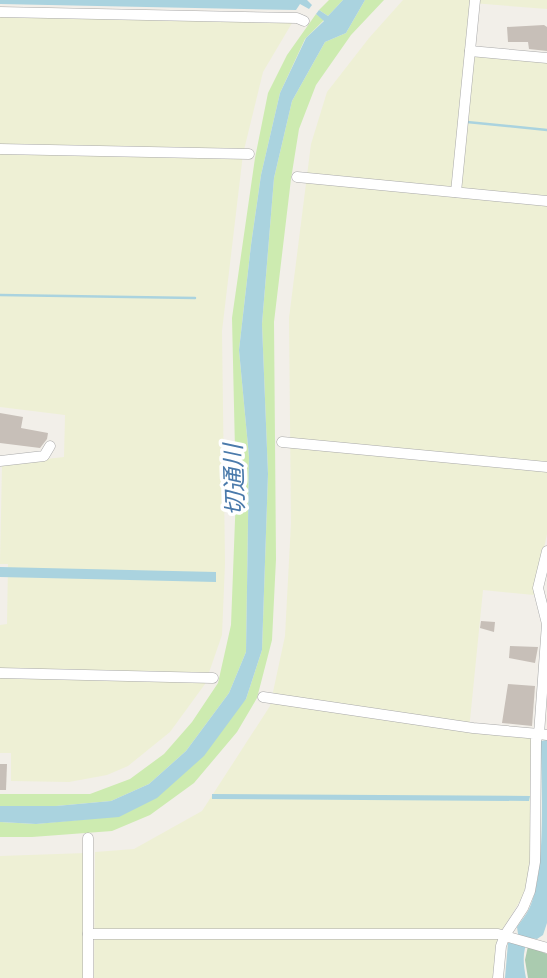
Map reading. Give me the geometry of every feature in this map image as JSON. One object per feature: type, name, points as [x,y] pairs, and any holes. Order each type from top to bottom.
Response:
[{"type":"street","points":[[456,192],[475,0]]},
{"type":"street","points":[[0,12],[297,18],[304,21]]},
{"type":"street","points":[[470,51],[547,58]]},
{"type":"street","points":[[0,149],[249,155]]},
{"type":"street","points":[[297,177],[547,201]]},
{"type":"street","points":[[282,442],[547,467]]},
{"type":"street","points":[[0,461],[44,456],[50,446]]},
{"type":"street","points":[[544,735],[547,624],[538,588],[547,551]]},
{"type":"street","points":[[0,673],[213,678]]},
{"type":"street","points":[[263,697],[473,728],[544,735]]},
{"type":"street","points":[[498,978],[501,946],[510,937],[530,891],[535,862],[536,739],[544,735]]},
{"type":"street","points":[[88,838],[88,978]]},
{"type":"street","points":[[88,934],[510,937],[547,948]]},
{"type":"green space","points":[[329,0],[343,0],[328,16],[319,10]]},
{"type":"green space","points":[[365,0],[384,0],[351,35],[316,85],[299,129],[291,179],[274,322],[276,559],[272,640],[257,698],[237,732],[194,783],[150,815],[112,831],[0,837],[0,822],[36,824],[119,816],[246,699],[262,650],[268,474],[262,324],[274,178],[292,101],[325,42],[346,33]]},
{"type":"green space","points":[[403,0],[547,0],[547,9],[472,3],[467,53],[547,61],[547,534],[534,595],[483,590],[469,730],[531,738],[530,865],[526,891],[498,937],[494,978],[94,978],[95,852],[134,849],[202,811],[270,706],[285,636],[291,523],[289,318],[311,144],[327,92]]},
{"type":"green space","points":[[316,14],[324,20],[305,39],[280,93],[261,175],[239,350],[249,457],[246,652],[229,693],[186,751],[149,784],[111,801],[56,806],[0,806],[0,794],[90,794],[130,779],[164,754],[192,722],[218,683],[231,625],[236,494],[232,318],[255,158],[268,93],[287,55]]},
{"type":"green space","points":[[0,16],[292,23],[263,72],[243,154],[222,331],[225,563],[222,635],[205,684],[170,732],[128,766],[107,775],[69,782],[11,781],[11,753],[0,753],[0,625],[7,624],[8,564],[0,564],[2,464],[64,457],[65,415],[0,407]]},
{"type":"green space","points":[[86,853],[85,978],[0,978],[0,856]]},
{"type":"green space","points":[[528,946],[547,954],[547,978],[528,978],[525,960]]},
{"type":"water","points":[[0,0],[307,0],[312,5],[309,9],[300,4],[296,10],[0,4]]},
{"type":"water","points":[[343,0],[365,0],[346,33],[325,42],[292,101],[274,178],[262,324],[268,474],[262,650],[246,699],[204,756],[157,798],[119,817],[36,824],[0,822],[0,806],[56,806],[111,801],[149,784],[186,751],[229,693],[246,652],[249,457],[239,350],[261,175],[280,93],[306,38],[324,21],[316,14],[319,10],[328,16]]},
{"type":"water","points":[[0,567],[216,572],[216,582],[0,577]]},
{"type":"water","points":[[547,740],[547,923],[543,935],[537,939],[529,938],[525,948],[526,978],[505,978],[508,943],[515,941],[517,927],[529,909],[535,893],[542,828],[541,741]]},
{"type":"water","points":[[212,794],[530,796],[529,801],[212,799]]},
{"type":"building","points":[[507,27],[547,27],[547,51],[529,49],[528,42],[508,42]]},
{"type":"building","points":[[0,413],[23,417],[21,428],[48,433],[47,439],[40,448],[0,443]]},
{"type":"building","points":[[481,621],[495,622],[494,632],[480,628]]},
{"type":"building","points":[[510,646],[538,647],[535,663],[509,658]]},
{"type":"building","points":[[508,684],[535,686],[532,726],[502,723]]},
{"type":"building","points":[[0,764],[7,764],[6,790],[0,790]]},
{"type":"waterway","points":[[467,122],[547,130]]},
{"type":"waterway","points":[[0,295],[195,298]]},
{"type":"water label","name":"切通川","points":[[234,480]]}]
